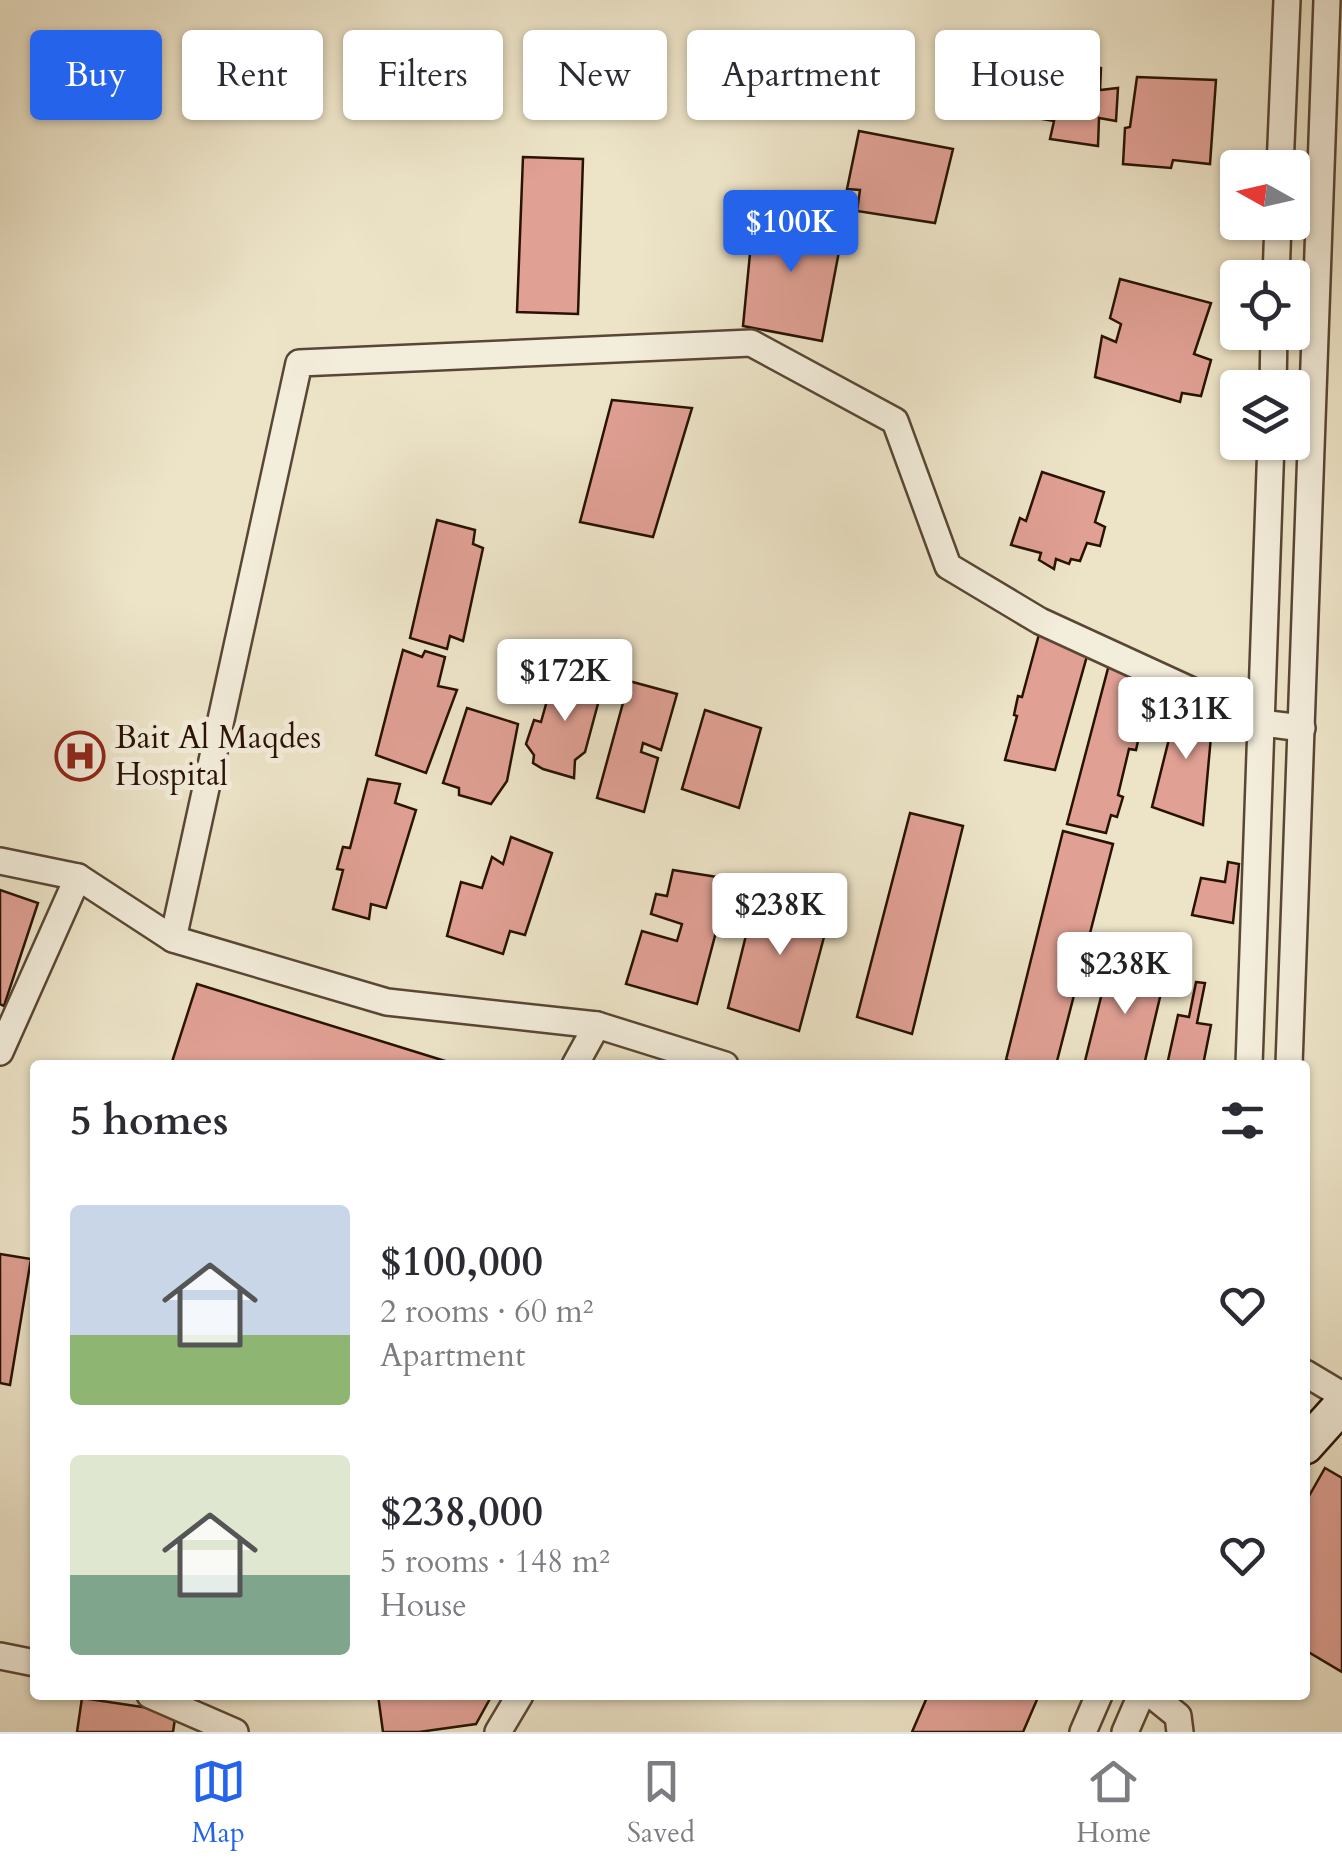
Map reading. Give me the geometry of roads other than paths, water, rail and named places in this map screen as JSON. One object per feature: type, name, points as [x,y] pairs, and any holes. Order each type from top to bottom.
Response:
[{"type":"street","points":[[1281,150],[1287,0]]},
{"type":"street","points":[[1289,1060],[1327,0]]},
{"type":"street","points":[[173,939],[299,363],[751,343],[895,420],[948,566],[1040,621],[1262,723],[1302,728]]},
{"type":"street","points":[[1249,1060],[1270,460]]},
{"type":"street","points":[[0,861],[78,877],[173,939],[387,1002],[597,1025],[709,1060]]},
{"type":"street","points":[[0,1052],[78,877]]},
{"type":"street","points":[[579,1060],[597,1025]]},
{"type":"street","points":[[1310,1376],[1342,1395]]},
{"type":"street","points":[[1310,1440],[1342,1405]]},
{"type":"street","points":[[0,1656],[30,1661]]},
{"type":"street","points":[[156,1700],[178,1720],[235,1732]]},
{"type":"street","points":[[498,1732],[517,1700]]},
{"type":"street","points":[[1083,1732],[1098,1700]]},
{"type":"street","points":[[1125,1732],[1139,1700]]},
{"type":"street","points":[[1158,1700],[1178,1716],[1180,1732]]},
{"type":"place","name":"Bait Al Maqdes Hospital","points":[[80,756]]}]
